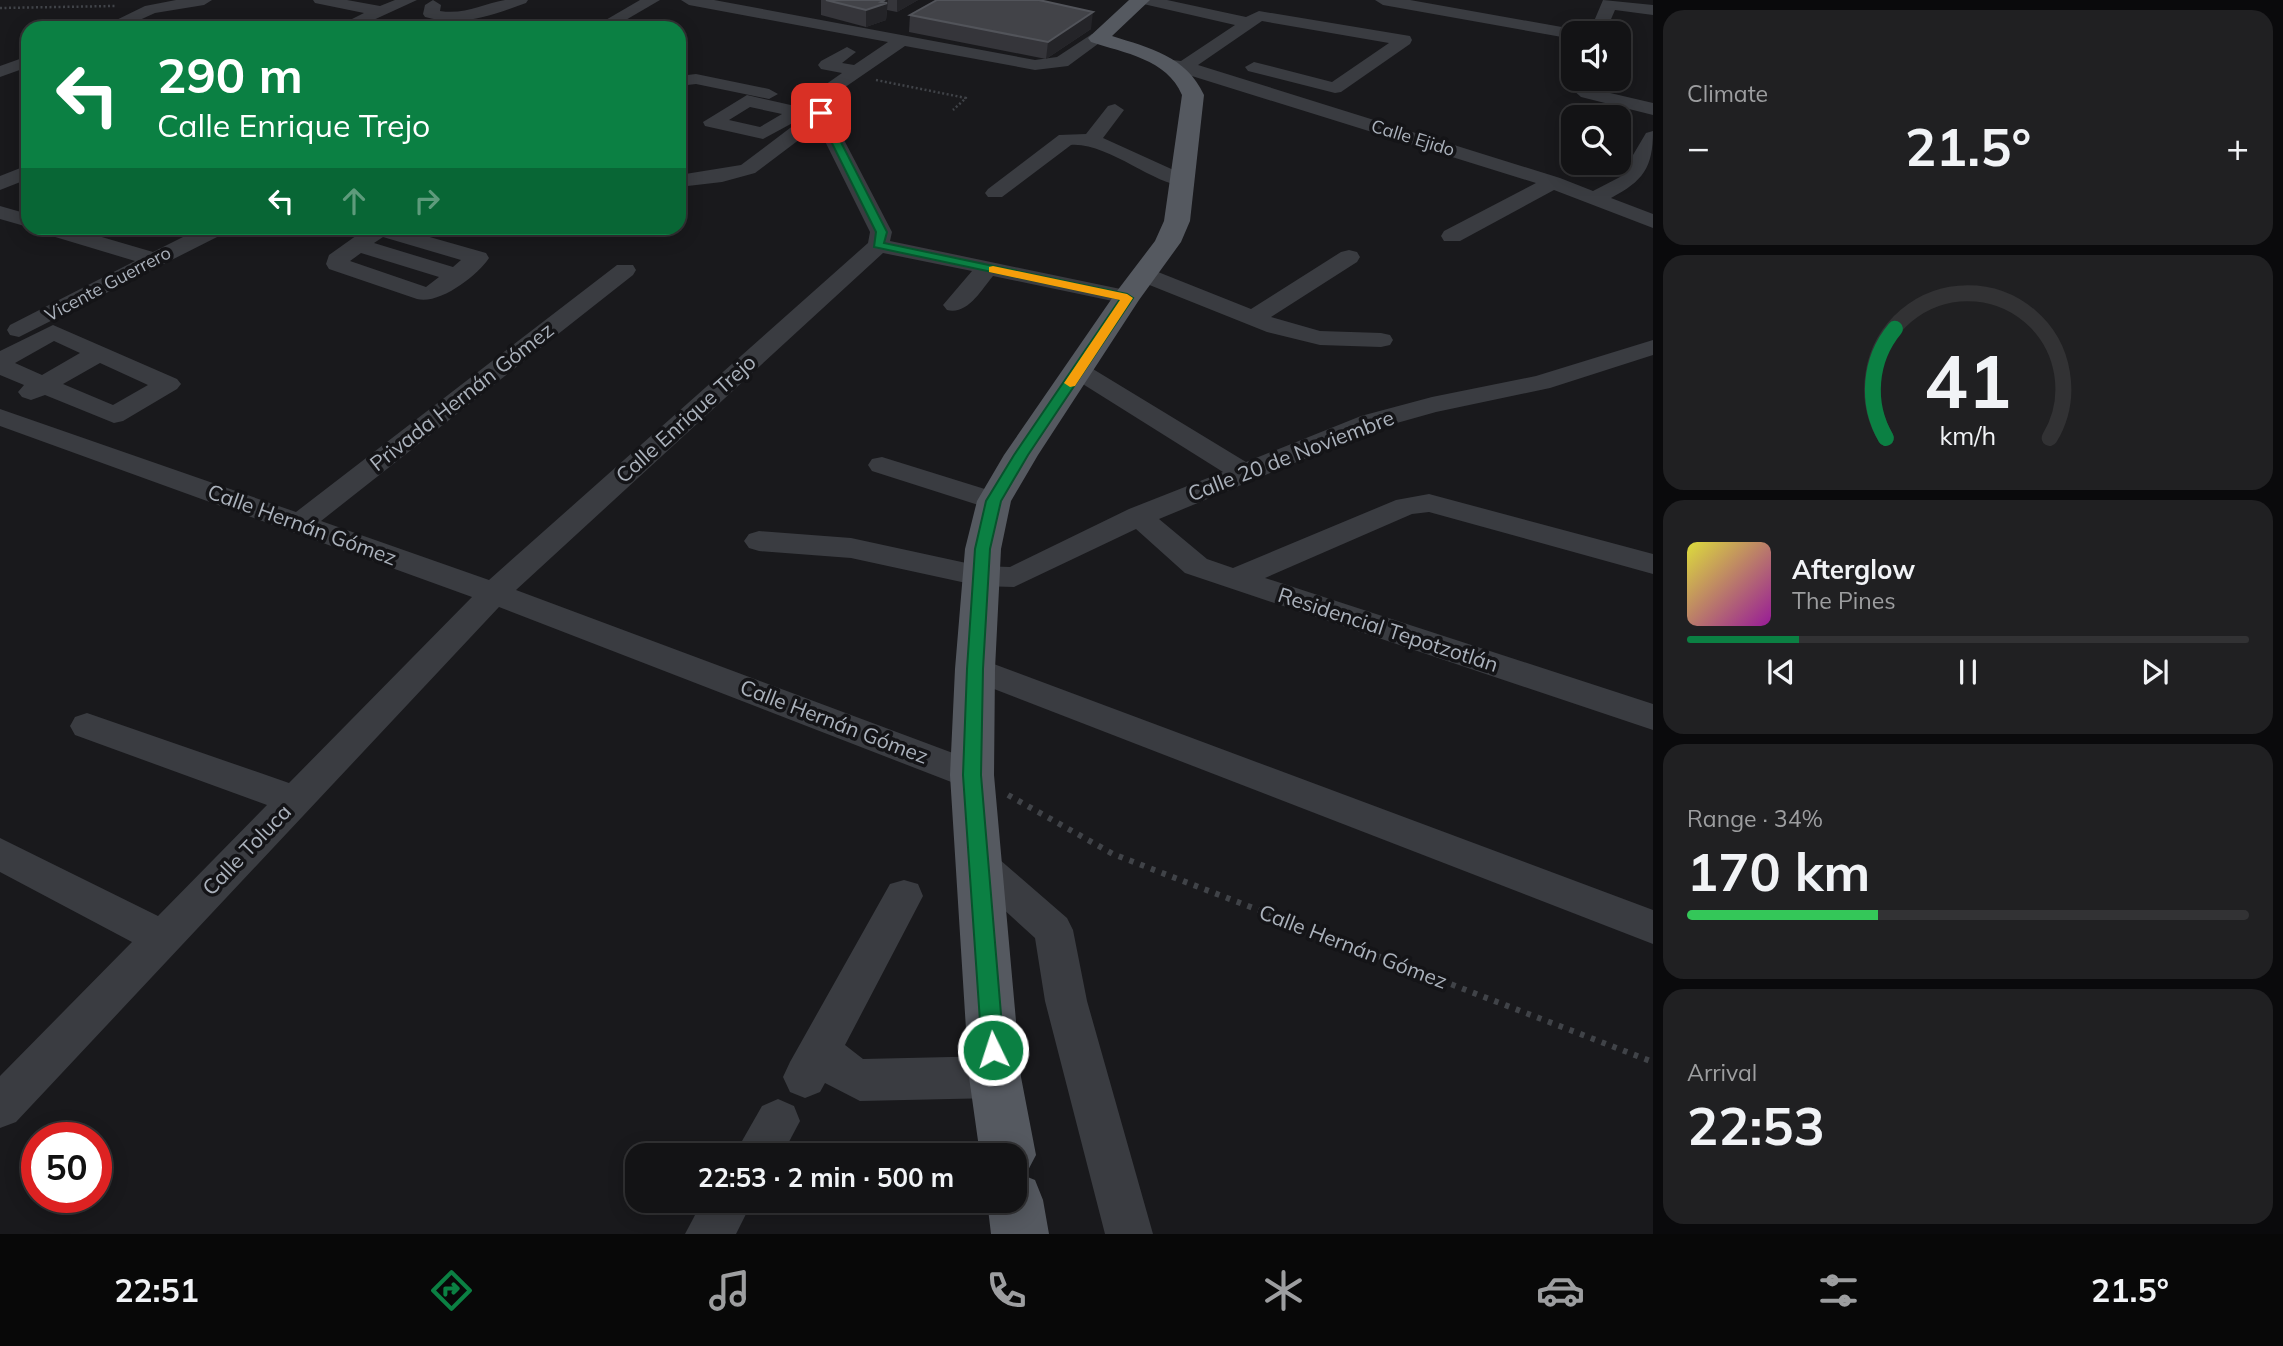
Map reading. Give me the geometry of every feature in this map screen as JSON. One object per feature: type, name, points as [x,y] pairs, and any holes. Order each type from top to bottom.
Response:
[{"type":"main road","points":[[1098,38],[1142,0]]},
{"type":"main road","points":[[1006,1143],[995,1077],[972,775],[980,576],[994,501],[1021,455],[1168,242],[1177,220],[1193,95],[1190,82],[1182,72],[1185,61],[1098,38]]},
{"type":"main road","points":[[1017,1213],[1020,1234]]},
{"type":"street","points":[[124,21],[151,9],[204,0]]},
{"type":"street","points":[[321,0],[380,11]]},
{"type":"street","points":[[358,21],[409,0]]},
{"type":"street","points":[[433,5],[431,14],[446,18],[473,17],[520,0]]},
{"type":"street","points":[[613,21],[652,0]]},
{"type":"street","points":[[689,0],[879,36],[900,32],[1035,65],[1062,62],[1098,38]]},
{"type":"street","points":[[755,12],[784,0]]},
{"type":"street","points":[[1142,0],[1254,20],[1404,40],[1335,88],[1231,61],[1185,61]]},
{"type":"street","points":[[1185,61],[1254,20],[1277,0]]},
{"type":"street","points":[[1383,0],[1457,6],[1561,31]]},
{"type":"street","points":[[1602,21],[1610,2],[1653,10]]},
{"type":"street","points":[[686,180],[722,176],[748,169],[811,108],[900,32]]},
{"type":"street","points":[[846,52],[827,65],[855,73]]},
{"type":"street","points":[[19,85],[1,74],[21,56]]},
{"type":"street","name":"Calle Ejido","points":[[1185,61],[1553,182],[1653,222]]},
{"type":"street","points":[[686,80],[696,79],[811,108],[881,232],[878,245],[988,268],[1136,286],[1320,338],[1381,340]]},
{"type":"street","points":[[1586,91],[1608,100],[1653,109]]},
{"type":"street","points":[[1092,139],[1115,110]]},
{"type":"street","points":[[1595,198],[1628,181],[1653,137]]},
{"type":"street","points":[[995,193],[1066,139],[1092,139],[1182,181]]},
{"type":"street","points":[[0,184],[21,174]]},
{"type":"street","points":[[1452,236],[1553,182]]},
{"type":"street","points":[[0,212],[21,219]]},
{"type":"street","points":[[73,235],[155,260]]},
{"type":"street","name":"Vicente Guerrero","points":[[0,341],[203,235]]},
{"type":"street","points":[[371,235],[337,260],[337,264],[425,293],[432,293],[478,257],[404,235]]},
{"type":"street","name":"Calle Enrique Trejo","points":[[494,593],[878,245]]},
{"type":"street","points":[[1253,318],[1349,257]]},
{"type":"street","points":[[955,305],[988,268]]},
{"type":"street","name":"Privada Hernán Gómez","points":[[299,524],[625,270]]},
{"type":"street","points":[[53,332],[168,384],[114,415],[42,386],[0,363],[53,332]]},
{"type":"street","name":"Calle 20 de Noviembre","points":[[759,541],[851,548],[980,576],[1014,577],[1139,516],[1370,422],[1432,405],[1541,383],[1653,347]]},
{"type":"street","points":[[0,411],[99,353]]},
{"type":"street","points":[[1079,371],[1244,473]]},
{"type":"street","name":"Calle Hernán Gómez","points":[[0,417],[494,593],[972,775]]},
{"type":"street","points":[[882,465],[994,501]]},
{"type":"street","points":[[1234,579],[1406,506],[1429,503],[1653,564]]},
{"type":"street","name":"Residencial Tepotzotlán","points":[[1139,516],[1179,554],[1196,566],[1653,717]]},
{"type":"street","name":"Calle Toluca","points":[[0,1107],[494,593]]},
{"type":"street","points":[[975,669],[1653,927]]},
{"type":"street","points":[[87,726],[295,800]]},
{"type":"street","points":[[0,854],[163,938]]},
{"type":"street","points":[[979,864],[1053,930],[1066,1001],[1129,1234]]},
{"type":"street","points":[[904,896],[814,1063],[830,1061],[842,1072],[860,1080],[995,1077]]},
{"type":"street","points":[[709,1234],[722,1213]]},
{"type":"path","points":[[0,8],[171,4]]},
{"type":"path","points":[[855,73],[966,98],[953,110]]},
{"type":"path","name":"Calle Hernán Gómez","points":[[972,775],[1113,854],[1653,1062]]},
{"type":"building","points":[[826,0],[885,0],[881,2],[887,3],[866,10]]},
{"type":"building","points":[[937,0],[1039,0],[1093,12],[1048,42],[910,15]]},
{"type":"slow traffic","points":[[993,269],[1127,298],[1070,383]]},
{"type":"route","points":[[821,113],[881,232],[878,245],[1127,298],[1021,455],[994,501],[983,549],[975,669],[972,775],[993,1050]]}]
